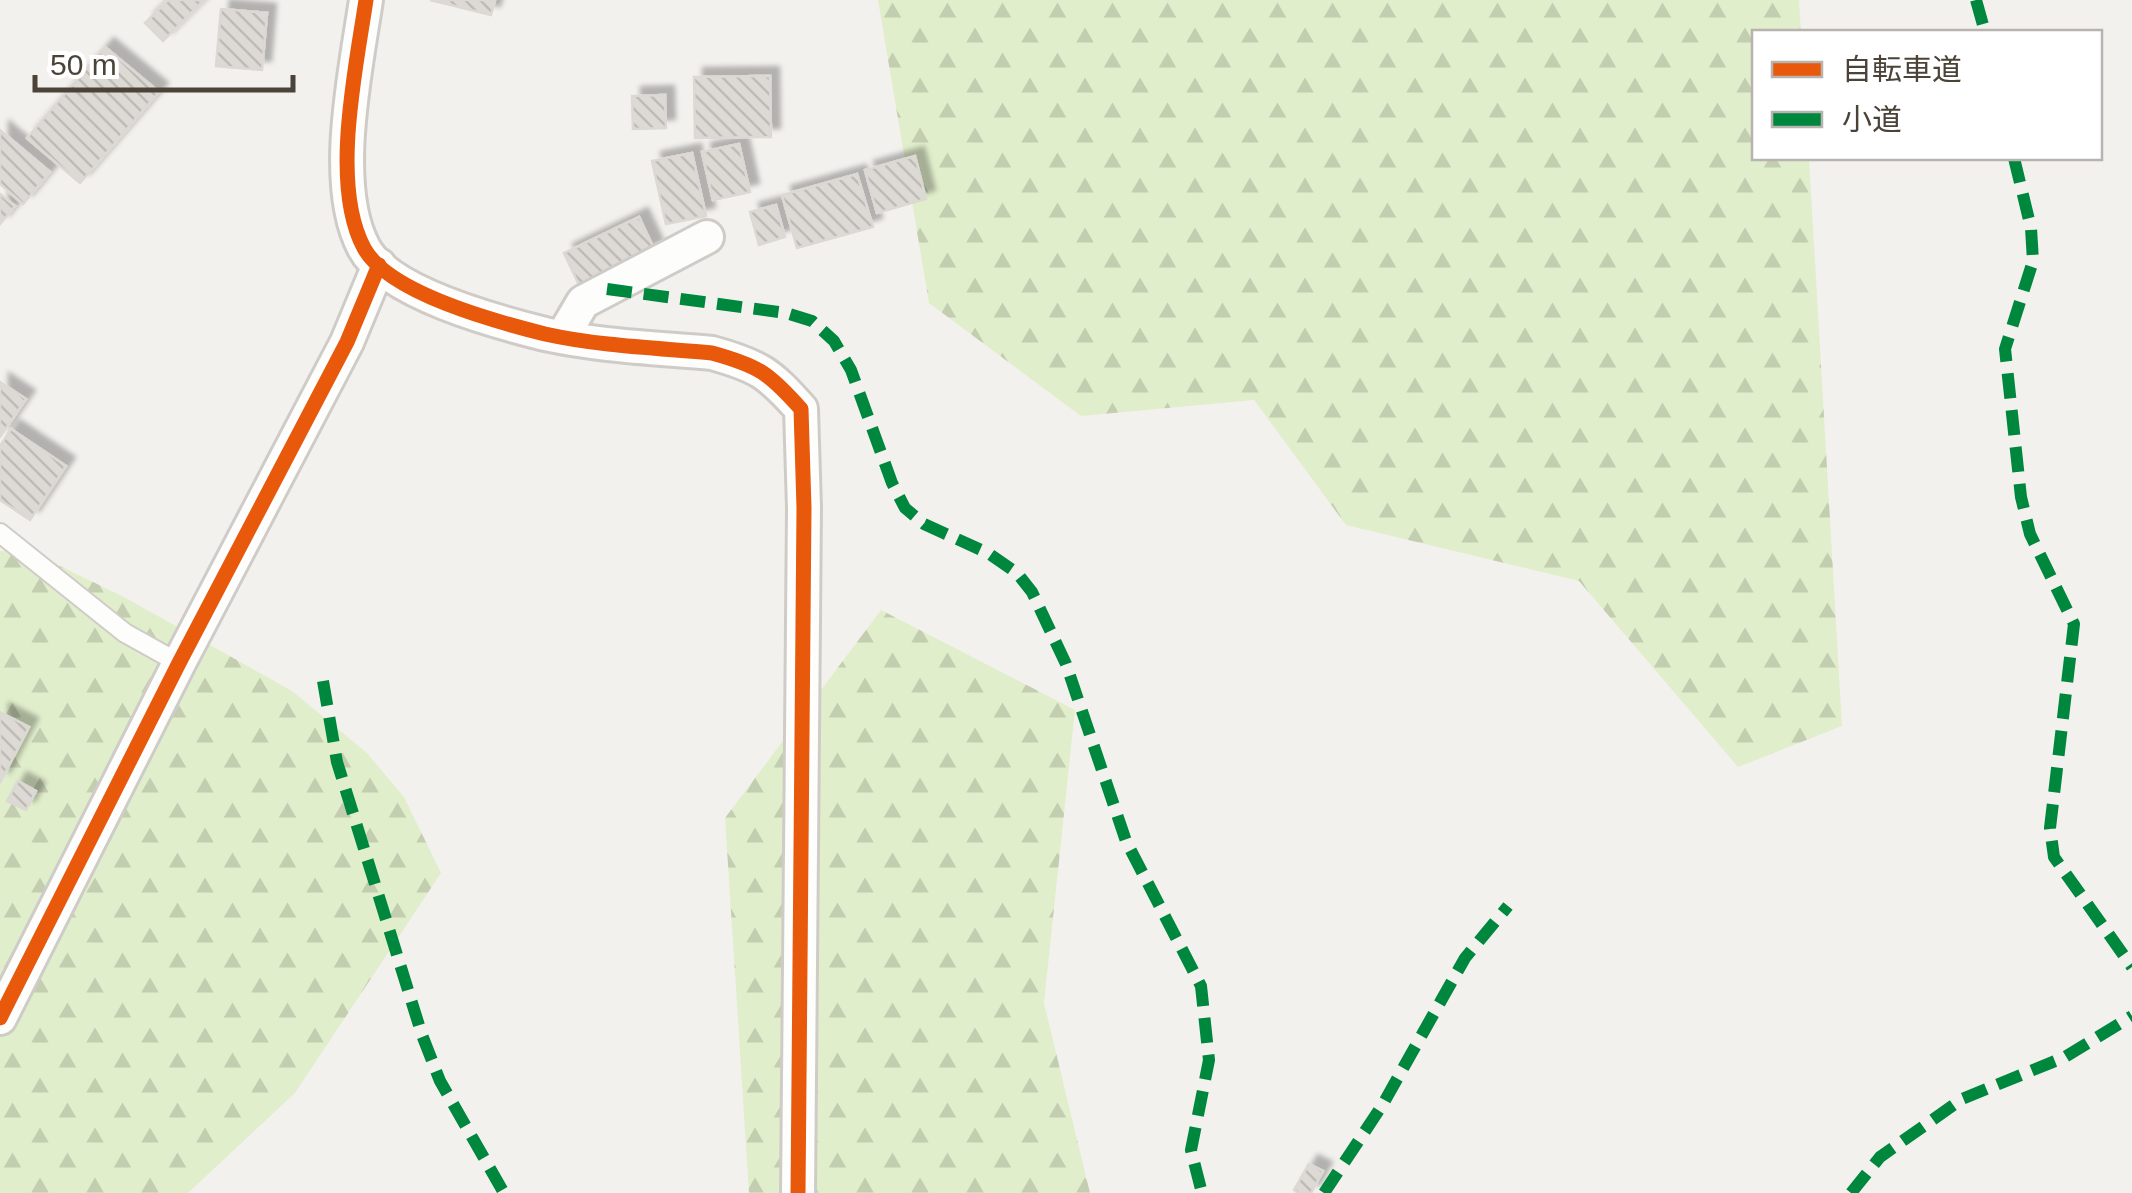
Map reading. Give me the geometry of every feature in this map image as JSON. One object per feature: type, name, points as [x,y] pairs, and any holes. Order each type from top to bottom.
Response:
[{"type":"street","points":[[366,0],[348,128],[348,173],[362,245],[378,265],[428,298],[563,336],[712,353],[737,360],[771,375],[801,408],[804,528],[798,1193]]},
{"type":"street","points":[[563,336],[583,302],[706,237]]},
{"type":"street","points":[[0,1018],[179,662],[347,342],[378,265]]},
{"type":"lane","points":[[0,533],[125,633],[179,662]]},
{"type":"green space","points":[[878,0],[1799,0],[1801,30],[1752,30],[1752,160],[1809,160],[1842,726],[1738,767],[1579,581],[1346,525],[1254,400],[1081,416],[929,303]]},
{"type":"green space","points":[[0,551],[29,551],[124,597],[292,691],[367,753],[404,797],[441,873],[295,1093],[188,1193],[0,1193]]},
{"type":"green space","points":[[881,610],[1075,710],[1044,1003],[1090,1193],[749,1193],[725,818]]},
{"type":"building","points":[[168,0],[204,0],[163,41],[145,23]]},
{"type":"building","points":[[430,0],[495,0],[491,15]]},
{"type":"building","points":[[221,9],[267,13],[262,70],[216,66]]},
{"type":"building","points":[[105,47],[159,92],[80,183],[27,138]]},
{"type":"building","points":[[770,76],[771,137],[695,138],[694,77]]},
{"type":"building","points":[[665,95],[666,128],[633,129],[632,96]]},
{"type":"building","points":[[0,130],[50,172],[23,204],[0,184]]},
{"type":"building","points":[[739,144],[750,192],[713,200],[702,152]]},
{"type":"building","points":[[692,153],[706,216],[666,224],[652,161]]},
{"type":"building","points":[[915,156],[926,199],[877,213],[865,170]]},
{"type":"building","points":[[857,174],[873,227],[797,248],[782,195]]},
{"type":"building","points":[[0,194],[15,206],[0,224]]},
{"type":"building","points":[[776,205],[785,237],[759,245],[750,212]]},
{"type":"building","points":[[639,217],[654,249],[579,285],[564,253]]},
{"type":"building","points":[[0,382],[26,399],[0,437]]},
{"type":"building","points":[[11,429],[66,466],[30,520],[0,500],[0,446]]},
{"type":"building","points":[[0,712],[29,727],[0,783]]},
{"type":"building","points":[[18,781],[36,791],[26,810],[7,801]]},
{"type":"building","points":[[1309,1164],[1323,1171],[1311,1193],[1298,1193],[1294,1190]]},
{"type":"marked path","points":[[1976,0],[1984,30]]},
{"type":"marked path","points":[[2014,160],[2031,228],[2033,261],[2005,349],[2021,497],[2030,534],[2074,624],[2050,828],[2054,857],[2132,967]]},
{"type":"marked path","points":[[607,289],[786,313],[812,321],[834,341],[851,370],[905,508],[924,524],[988,553],[1017,573],[1032,592],[1066,664],[1126,841],[1201,986],[1209,1060],[1191,1150],[1202,1193]]},
{"type":"marked path","points":[[323,681],[337,762],[422,1035],[440,1081],[504,1193]]},
{"type":"marked path","points":[[1324,1193],[1383,1104],[1465,958],[1508,906]]},
{"type":"marked path","points":[[1851,1193],[1880,1157],[1962,1099],[2065,1057],[2132,1016]]},
{"type":"cycle path","points":[[366,0],[352,92],[347,160],[354,222],[364,248],[377,264],[419,292],[524,329],[586,341],[712,353],[741,362],[771,379],[801,409],[804,508],[798,1193]]},
{"type":"cycle path","points":[[0,1018],[347,342],[379,265]]}]
